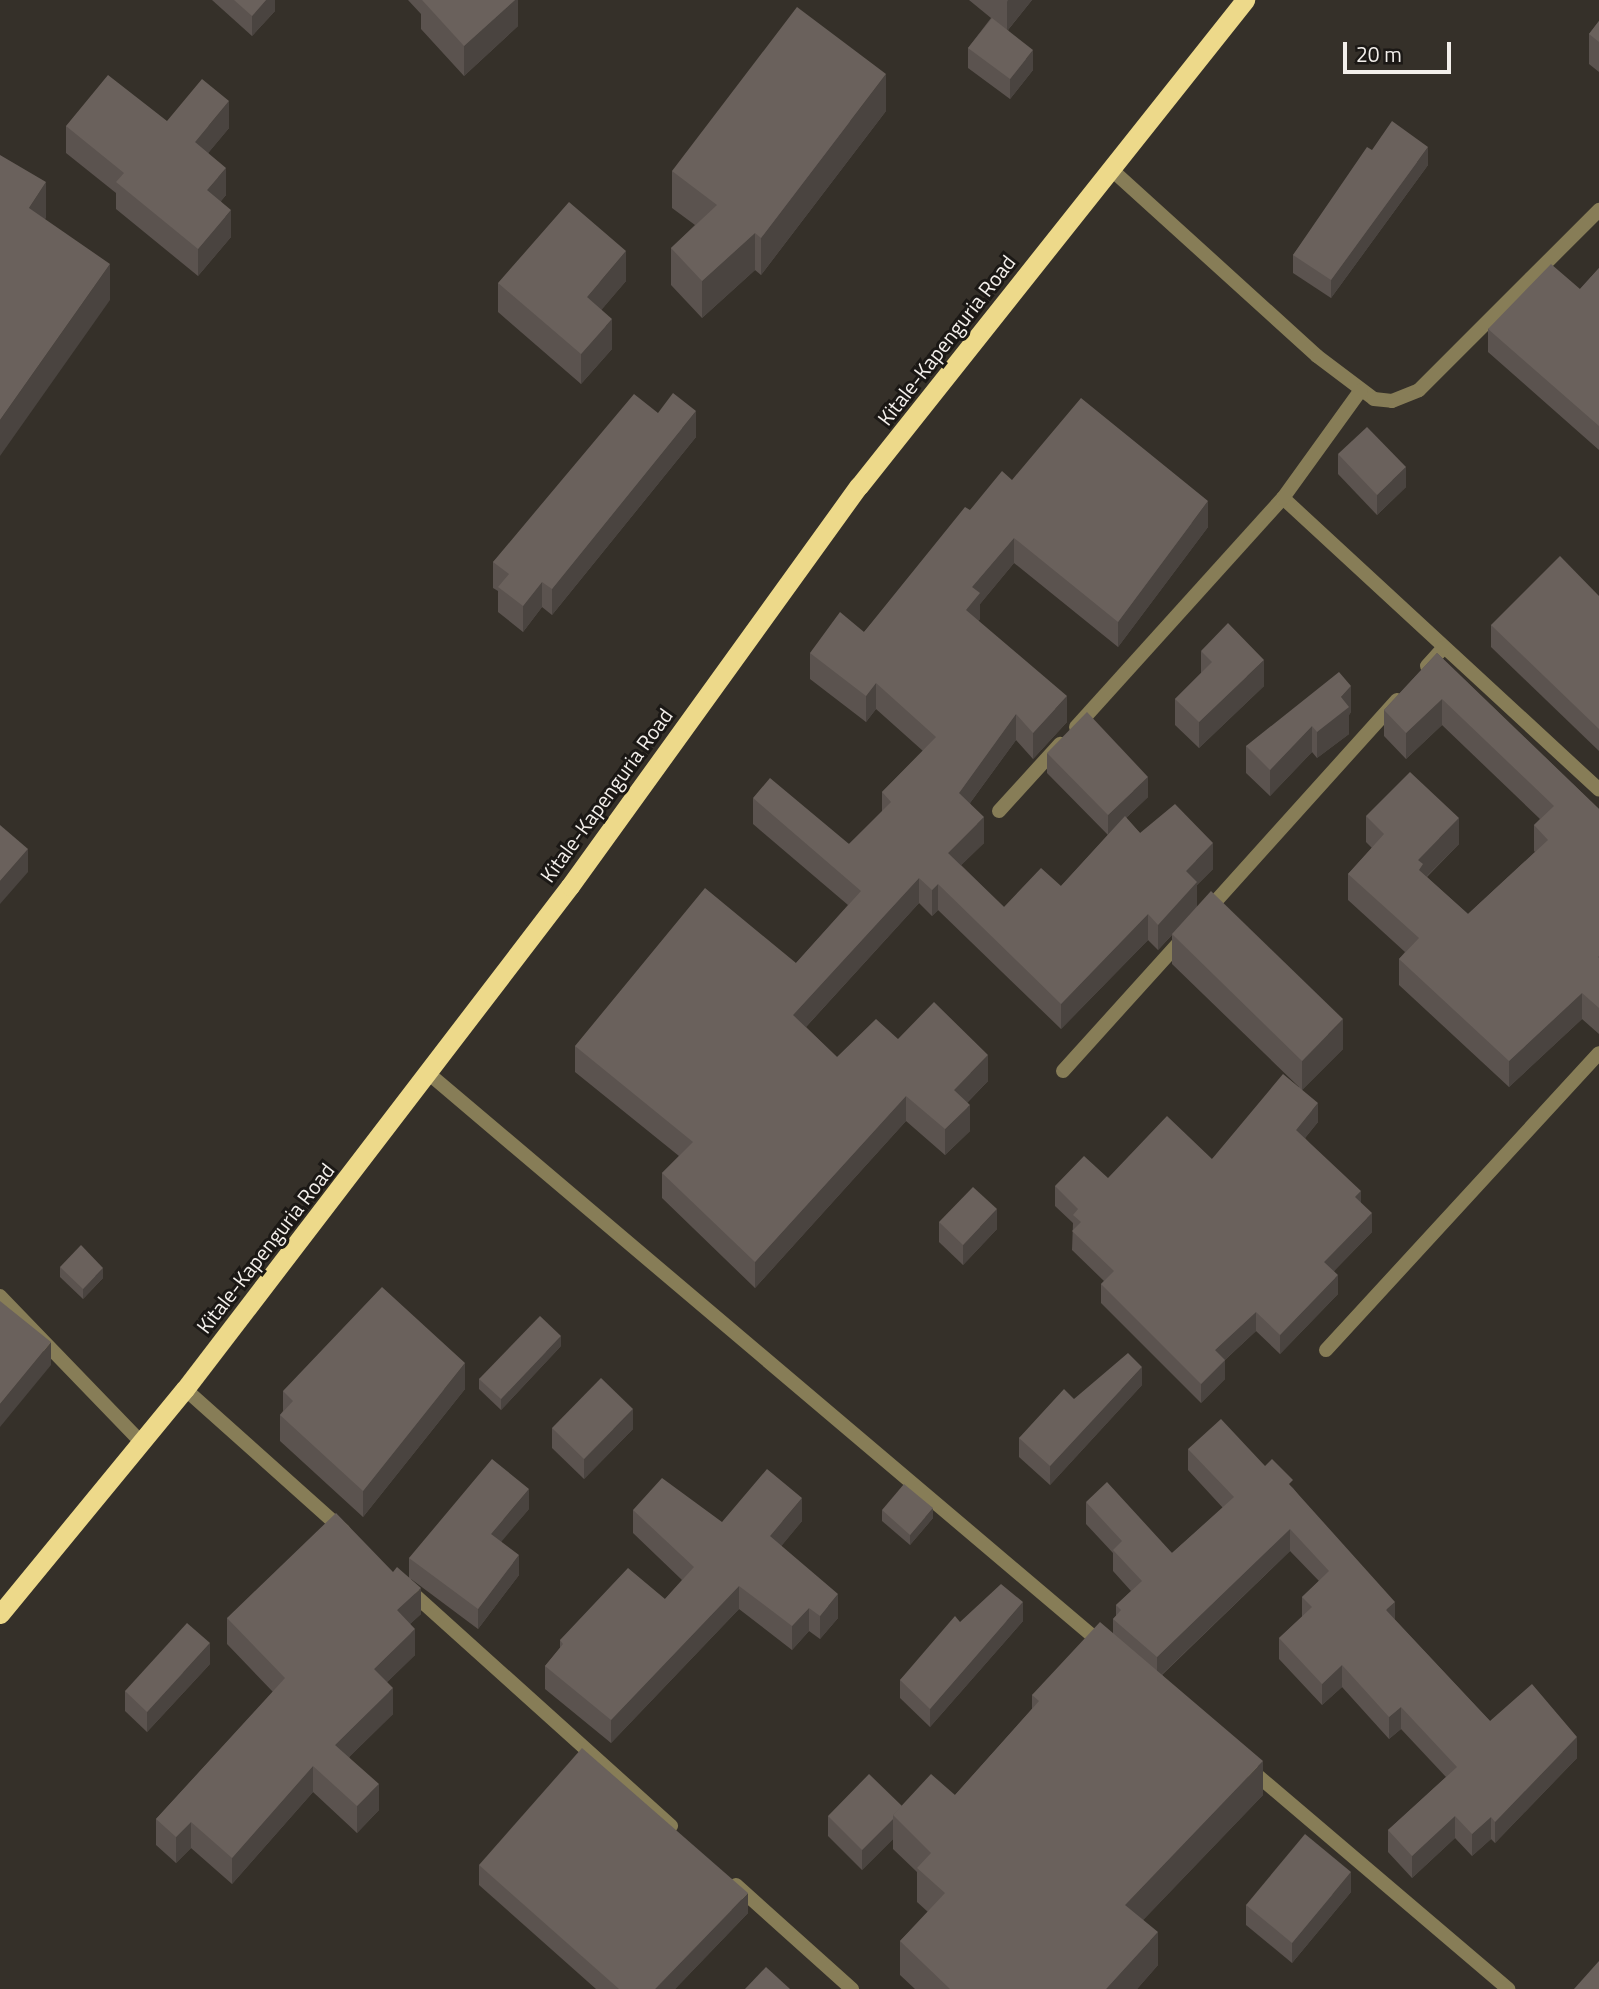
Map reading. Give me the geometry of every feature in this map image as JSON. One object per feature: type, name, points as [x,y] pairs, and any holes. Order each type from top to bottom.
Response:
[{"type":"highway","name":"Kitale-Kapenguria Road","points":[[0,1614],[186,1389],[428,1073],[859,486],[1245,0]]},
{"type":"street","points":[[1112,170],[1361,390],[1392,401],[1419,390],[1599,210]]},
{"type":"street","points":[[999,811],[1283,498],[1361,390]]},
{"type":"street","points":[[1283,498],[1599,790]]},
{"type":"street","points":[[1063,1071],[1444,647]]},
{"type":"street","points":[[1326,1350],[1599,1053]]},
{"type":"street","points":[[428,1073],[1116,1657]]},
{"type":"street","points":[[0,1296],[142,1443]]},
{"type":"street","points":[[186,1389],[360,1546]]},
{"type":"street","points":[[390,1574],[688,1841]]},
{"type":"street","points":[[1233,1755],[1508,1989]]},
{"type":"street","points":[[719,1869],[852,1989]]},
{"type":"building","points":[[234,0],[266,0],[252,16]]},
{"type":"building","points":[[422,0],[515,0],[464,46]]},
{"type":"building","points":[[797,7],[886,74],[761,238],[755,233],[702,281],[671,248],[717,205],[672,171]]},
{"type":"building","points":[[992,18],[1033,50],[1010,79],[968,48]]},
{"type":"building","points":[[1599,21],[1599,42],[1589,34]]},
{"type":"building","points":[[108,75],[167,121],[202,79],[229,101],[195,142],[226,168],[207,190],[231,210],[198,249],[116,182],[124,173],[66,126]]},
{"type":"building","points":[[1392,121],[1428,147],[1331,280],[1293,255],[1367,147],[1372,150]]},
{"type":"building","points":[[0,155],[46,182],[29,208],[110,264],[0,420]]},
{"type":"building","points":[[569,202],[626,251],[587,297],[612,319],[581,354],[498,283]]},
{"type":"building","points":[[1551,264],[1580,289],[1599,268],[1599,426],[1488,329]]},
{"type":"building","points":[[673,393],[696,411],[552,589],[542,582],[523,606],[498,587],[509,574],[493,562],[634,394],[658,413]]},
{"type":"building","points":[[1081,398],[1208,501],[1118,622],[1014,538],[972,587],[980,593],[966,610],[1067,696],[1033,733],[1016,714],[959,793],[984,817],[948,853],[1004,907],[1041,868],[1061,886],[1125,816],[1140,833],[1175,804],[1213,843],[1186,871],[1197,882],[1158,925],[1148,914],[1061,1004],[938,884],[932,890],[919,878],[793,1015],[837,1057],[876,1019],[898,1039],[934,1002],[988,1055],[954,1090],[970,1105],[945,1129],[906,1096],[755,1262],[662,1173],[693,1142],[575,1046],[705,888],[796,963],[861,891],[753,798],[770,778],[849,844],[891,802],[882,792],[936,737],[876,683],[866,696],[810,653],[840,612],[864,632],[965,507],[970,510],[1002,471],[1012,480]]},
{"type":"building","points":[[1367,427],[1406,467],[1377,495],[1338,454]]},
{"type":"building","points":[[1560,556],[1599,596],[1599,729],[1491,625]]},
{"type":"building","points":[[1228,623],[1264,660],[1199,722],[1175,699],[1212,662],[1201,651]]},
{"type":"building","points":[[1437,653],[1599,809],[1599,1008],[1582,993],[1509,1061],[1399,959],[1419,938],[1348,874],[1384,834],[1366,816],[1410,772],[1459,818],[1418,860],[1423,864],[1419,870],[1468,914],[1548,840],[1534,825],[1554,806],[1442,699],[1406,733],[1384,710]]},
{"type":"building","points":[[1339,672],[1351,686],[1341,697],[1349,707],[1317,732],[1312,726],[1270,770],[1246,746]]},
{"type":"building","points":[[1087,712],[1148,777],[1108,815],[1047,753]]},
{"type":"building","points":[[0,825],[28,849],[0,881]]},
{"type":"building","points":[[1211,891],[1343,1019],[1302,1061],[1172,934]]},
{"type":"building","points":[[1283,1074],[1318,1103],[1296,1130],[1361,1191],[1355,1197],[1372,1213],[1324,1262],[1338,1275],[1280,1335],[1256,1312],[1215,1350],[1225,1360],[1201,1384],[1101,1284],[1114,1271],[1072,1231],[1081,1222],[1073,1215],[1078,1209],[1055,1186],[1084,1156],[1108,1178],[1167,1116],[1212,1159]]},
{"type":"building","points":[[973,1187],[997,1209],[963,1245],[939,1222]]},
{"type":"building","points":[[81,1245],[103,1268],[83,1289],[60,1267]]},
{"type":"building","points":[[382,1287],[465,1363],[363,1491],[280,1415],[293,1401],[283,1391]]},
{"type":"building","points":[[0,1301],[51,1342],[0,1404]]},
{"type":"building","points":[[540,1316],[561,1336],[501,1399],[479,1379]]},
{"type":"building","points":[[1128,1353],[1142,1367],[1050,1466],[1019,1438],[1064,1389],[1074,1399]]},
{"type":"building","points":[[601,1378],[633,1409],[584,1459],[552,1428]]},
{"type":"building","points":[[1221,1419],[1265,1466],[1272,1459],[1293,1480],[1289,1484],[1395,1602],[1386,1610],[1490,1721],[1532,1684],[1577,1737],[1495,1822],[1491,1817],[1472,1834],[1455,1816],[1412,1856],[1388,1830],[1457,1767],[1401,1707],[1389,1717],[1342,1665],[1322,1684],[1279,1638],[1312,1607],[1302,1597],[1329,1571],[1290,1529],[1157,1657],[1113,1619],[1121,1610],[1116,1605],[1142,1581],[1113,1550],[1122,1541],[1086,1502],[1107,1482],[1172,1553],[1234,1497],[1188,1449]]},
{"type":"building","points":[[492,1459],[529,1489],[491,1534],[519,1555],[478,1609],[409,1558]]},
{"type":"building","points":[[767,1469],[802,1498],[770,1536],[838,1594],[820,1616],[809,1608],[792,1626],[739,1586],[611,1720],[545,1666],[563,1644],[560,1640],[628,1568],[665,1599],[694,1567],[633,1510],[662,1478],[722,1522]]},
{"type":"building","points":[[904,1484],[933,1508],[910,1535],[882,1510]]},
{"type":"building","points":[[336,1513],[393,1572],[397,1567],[421,1588],[397,1610],[415,1629],[374,1669],[393,1688],[335,1745],[379,1784],[357,1806],[313,1766],[232,1858],[191,1822],[176,1837],[156,1819],[285,1678],[227,1618]]},
{"type":"building","points":[[1001,1584],[1023,1602],[930,1709],[900,1680],[955,1616],[960,1622]]},
{"type":"building","points":[[1100,1622],[1263,1761],[1125,1905],[1158,1932],[1106,1989],[950,1989],[900,1941],[945,1893],[917,1868],[931,1853],[893,1815],[931,1774],[955,1795],[1039,1701],[1032,1695]]},
{"type":"building","points":[[187,1623],[210,1643],[147,1712],[125,1691]]},
{"type":"building","points":[[582,1748],[748,1893],[655,1989],[619,1989],[479,1865]]},
{"type":"building","points":[[869,1774],[902,1806],[862,1850],[828,1816]]},
{"type":"building","points":[[1305,1834],[1351,1872],[1292,1943],[1246,1905]]},
{"type":"building","points":[[1599,1961],[1599,1989],[1574,1989]]},
{"type":"building","points":[[766,1967],[790,1989],[745,1989]]}]
